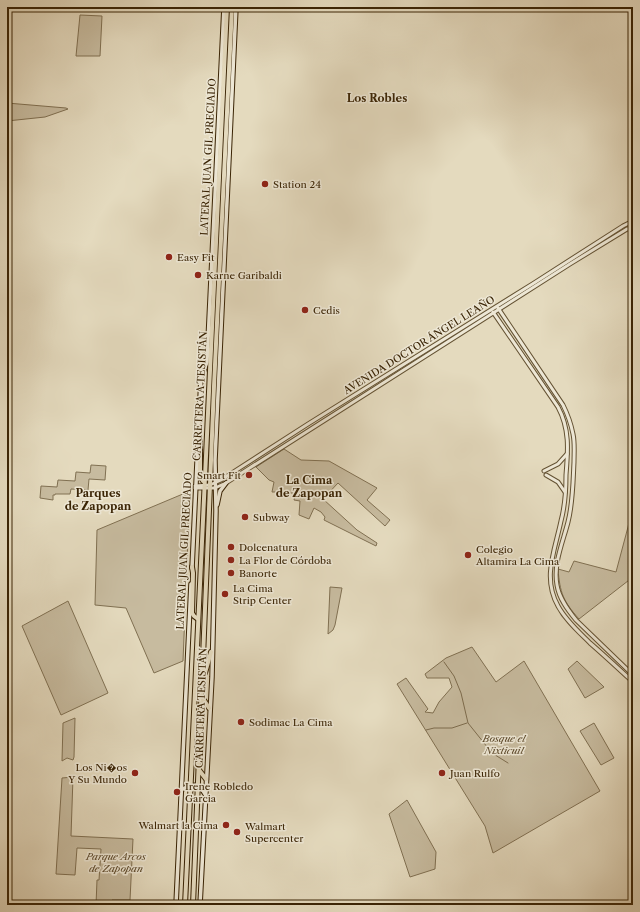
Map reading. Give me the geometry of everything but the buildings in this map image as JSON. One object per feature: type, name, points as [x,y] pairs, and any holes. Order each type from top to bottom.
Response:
[{"type":"main road","name":"LATERAL JUAN GIL PRECIADO","points":[[176,905],[198,428],[201,378],[207,362],[212,298],[224,7]]},
{"type":"main road","name":"CARRETERA A TESISTÁN","points":[[184,905],[227,7]]},
{"type":"main road","name":"CARRETERA A TESISTÁN","points":[[193,905],[198,770],[213,486],[232,7]]},
{"type":"main road","name":"LATERAL JUAN GIL PRECIADO","points":[[218,347],[236,7]]},
{"type":"main road","points":[[226,138],[230,132]]},
{"type":"main road","points":[[225,154],[229,159]]},
{"type":"main road","points":[[198,428],[200,440],[200,476],[204,485]]},
{"type":"main road","points":[[216,509],[220,491],[226,483]]},
{"type":"main road","points":[[213,486],[216,509]]},
{"type":"main road","name":"CARRETERA TESISTÁN","points":[[200,905],[210,708],[216,509]]},
{"type":"main road","points":[[192,567],[192,613],[198,619]]},
{"type":"main road","points":[[203,681],[209,656],[212,652]]},
{"type":"main road","points":[[202,697],[210,708]]},
{"type":"main road","points":[[198,770],[206,779]]},
{"type":"main road","points":[[181,790],[190,785],[198,786],[205,795]]},
{"type":"street","name":"AVENIDA DOCTOR ÁNGEL LEAÑO","points":[[213,486],[226,483],[463,333],[494,313],[498,308],[623,226],[633,221]]},
{"type":"street","name":"AVENIDA DOCTOR ÁNGEL LEAÑO","points":[[213,486],[308,424],[460,329],[491,310],[498,308],[627,229],[633,228]]},
{"type":"street","points":[[498,308],[563,405],[573,434],[571,506],[556,571],[559,594],[568,610],[576,620],[633,675]]},
{"type":"street","points":[[491,310],[560,411],[566,431],[568,452],[566,495],[550,568],[551,588],[554,597],[567,620],[633,682]]},
{"type":"street","points":[[460,329],[463,333]]},
{"type":"street","points":[[544,471],[558,464],[568,452]]},
{"type":"street","points":[[250,461],[253,465]]},
{"type":"street","points":[[546,475],[558,482],[566,495]]},
{"type":"street","points":[[195,487],[204,485],[213,486]]},
{"type":"green space","points":[[80,15],[102,16],[100,56],[76,56]]},
{"type":"green space","points":[[7,103],[68,109],[45,117],[7,121]]},
{"type":"green space","name":"La Cima de Zapopan","points":[[284,449],[301,460],[329,461],[377,488],[367,500],[390,520],[385,526],[338,483],[323,499],[357,530],[377,543],[376,546],[324,520],[325,517],[321,512],[314,508],[309,519],[299,515],[300,501],[294,500],[295,496],[293,493],[289,493],[287,496],[279,496],[279,492],[272,492],[274,482],[269,480],[256,467]]},
{"type":"green space","points":[[91,465],[106,466],[105,480],[89,479],[88,490],[71,489],[70,494],[53,495],[53,500],[40,498],[41,486],[57,487],[58,480],[75,481],[76,472],[90,473]]},
{"type":"green space","points":[[190,491],[183,661],[154,673],[126,608],[95,605],[97,530]]},
{"type":"green space","points":[[633,503],[633,577],[579,619],[569,607],[563,596],[558,569],[569,572],[574,561],[616,572]]},
{"type":"green space","points":[[330,587],[342,588],[335,625],[333,630],[328,634]]},
{"type":"green space","points":[[68,601],[108,693],[61,715],[22,626]]},
{"type":"green space","name":"Bosque el Nixticuil","points":[[472,647],[496,682],[524,661],[600,791],[493,853],[485,826],[397,684],[406,678],[428,709],[425,712],[433,713],[439,702],[452,687],[449,678],[427,678],[425,674],[446,658]]},
{"type":"green space","points":[[577,661],[604,687],[585,698],[568,669]]},
{"type":"green space","points":[[75,718],[74,757],[73,760],[67,758],[62,761],[63,723]]},
{"type":"green space","points":[[594,723],[614,758],[601,765],[580,731]]},
{"type":"green space","name":"Parque Arcos de Zapopan","points":[[73,777],[71,836],[133,839],[130,900],[112,900],[109,905],[96,905],[97,880],[99,880],[101,849],[77,848],[75,875],[56,874],[62,778]]},
{"type":"green space","points":[[407,800],[436,852],[435,869],[410,877],[389,814]]},
{"type":"waterway","points":[[444,662],[454,676],[461,693],[468,723],[492,753],[508,763]]},
{"type":"waterway","points":[[426,730],[434,728],[452,728],[467,723]]},
{"type":"place","name":"Station 24","points":[[265,184]]},
{"type":"place","name":"Easy Fit","points":[[169,257]]},
{"type":"place","name":"Karne Garibaldi","points":[[198,275]]},
{"type":"place","name":"Cedis","points":[[305,310]]},
{"type":"place","name":"Smart Fit","points":[[249,475]]},
{"type":"place","name":"Subway","points":[[245,517]]},
{"type":"place","name":"Dolcenatura","points":[[231,547]]},
{"type":"place","name":"Colegio Altamira La Cima","points":[[468,555]]},
{"type":"place","name":"La Flor de Córdoba","points":[[231,560]]},
{"type":"place","name":"Banorte","points":[[231,573]]},
{"type":"place","name":"La Cima Strip Center","points":[[225,594]]},
{"type":"place","name":"Sodimac La Cima","points":[[241,722]]},
{"type":"place","name":"Los Ni�os Y Su Mundo","points":[[135,773]]},
{"type":"place","name":"Juan Rulfo","points":[[442,773]]},
{"type":"place","name":"Irene Robledo Garcia","points":[[177,792]]},
{"type":"place","name":"Walmart la Cima","points":[[226,825]]},
{"type":"place","name":"Walmart Supercenter","points":[[237,832]]},
{"type":"district","name":"Los Robles","points":[[377,98]]},
{"type":"district","name":"La Cima de Zapopan","points":[[309,486]]},
{"type":"district","name":"Parques de Zapopan","points":[[98,499]]}]
